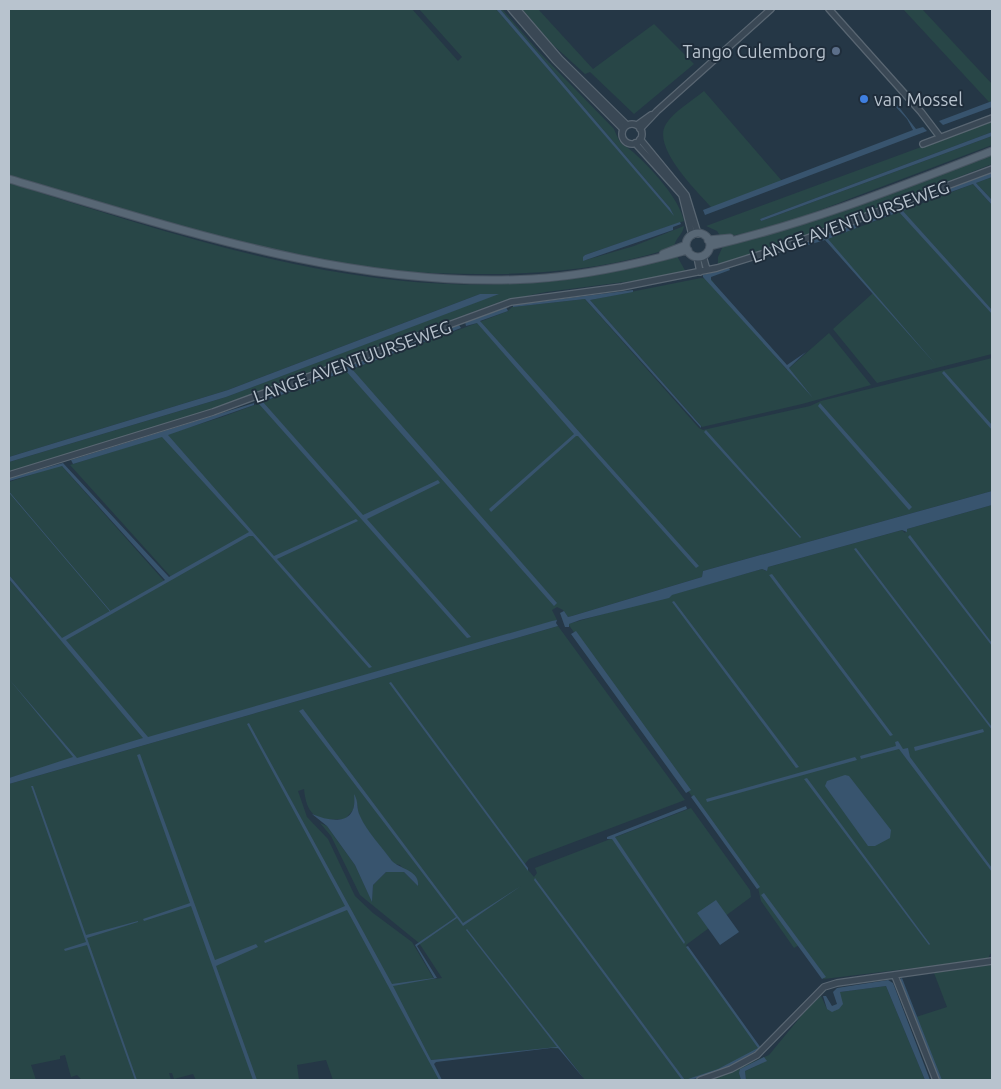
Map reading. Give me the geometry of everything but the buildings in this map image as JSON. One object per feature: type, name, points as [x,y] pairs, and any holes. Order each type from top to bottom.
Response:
[{"type":"main road","points":[[9,179],[225,242],[300,261],[373,272],[421,276],[531,279],[595,271],[660,256],[687,248],[695,234],[709,243],[787,226],[861,202],[992,151]]},
{"type":"main road","points":[[687,248],[700,256],[709,243]]},
{"type":"street","points":[[511,9],[555,60],[625,127],[639,127]]},
{"type":"street","points":[[516,9],[560,59],[625,127],[624,140],[637,141],[686,195],[695,234]]},
{"type":"street","points":[[637,141],[639,127],[771,9]]},
{"type":"street","points":[[829,9],[921,112],[940,137]]},
{"type":"street","points":[[923,144],[992,118]]},
{"type":"street","name":"LANGE AVENTUURSEWEG","points":[[9,475],[213,412],[511,302],[622,288],[703,271],[781,248],[992,169]]},
{"type":"street","points":[[700,256],[703,271]]},
{"type":"street","points":[[700,1080],[731,1069],[757,1055],[824,987],[837,983],[992,961]]},
{"type":"street","points":[[895,976],[936,1080]]},
{"type":"green space","points":[[9,9],[412,9],[458,61],[462,57],[419,9],[496,9],[673,214],[670,208],[500,9],[502,9],[539,52],[614,129],[620,142],[656,175],[670,193],[684,221],[585,255],[583,259],[586,260],[634,246],[684,226],[674,247],[630,260],[586,268],[495,274],[401,271],[344,265],[301,258],[259,248],[175,226],[9,175]]},
{"type":"green space","points":[[522,9],[538,9],[593,69],[654,24],[694,64],[634,114],[590,72],[585,74],[551,43]]},
{"type":"green space","points":[[903,9],[922,9],[992,84],[992,101],[989,102]]},
{"type":"green space","points":[[704,91],[782,181],[712,208],[687,180],[670,156],[663,134],[666,124],[674,115]]},
{"type":"green space","points":[[992,121],[992,132],[760,219],[761,221],[992,136],[992,145],[818,211],[770,227],[737,235],[721,237],[717,231],[706,226]]},
{"type":"green space","points":[[992,155],[992,164],[781,247],[718,265],[718,257],[723,246],[825,216]]},
{"type":"green space","points":[[992,177],[992,200],[976,183]]},
{"type":"green space","points":[[9,183],[130,221],[253,255],[315,268],[378,278],[441,284],[505,284],[569,276],[677,256],[687,274],[546,292],[502,301],[209,410],[9,472],[9,462],[226,397],[497,294],[480,294],[228,390],[9,457]]},
{"type":"green space","points":[[973,184],[992,205],[992,354],[877,383],[833,329],[873,293],[825,240]]},
{"type":"green space","points":[[701,278],[711,279],[787,370],[829,333],[871,385],[802,404],[702,427],[590,300]]},
{"type":"green space","points":[[585,299],[699,428],[703,430],[810,406],[821,401],[992,358],[992,491],[703,571],[702,577],[572,616],[568,617],[563,610],[557,607],[552,610],[557,620],[9,778],[9,579],[46,623],[48,621],[9,575],[9,482],[61,465],[165,582],[171,577],[70,465],[222,417],[469,326],[508,311],[512,307]]},
{"type":"green space","points":[[992,505],[992,953],[988,959],[824,979],[799,945],[794,948],[761,901],[758,888],[568,624],[762,569],[766,571],[768,567],[902,530],[905,533],[907,529]]},
{"type":"green space","points":[[558,626],[685,800],[529,859],[524,865],[534,877],[537,873],[535,868],[691,808],[750,890],[751,897],[686,945],[759,1048],[732,1065],[690,1080],[585,1080],[561,1049],[550,1048],[431,1060],[439,1080],[333,1080],[326,1060],[297,1065],[299,1080],[196,1080],[193,1074],[174,1079],[172,1073],[169,1073],[171,1080],[82,1080],[77,1075],[71,1077],[65,1055],[60,1056],[60,1059],[31,1065],[36,1080],[9,1080],[9,784]],"holes":[[[304,789],[311,812],[316,816],[328,819],[345,819],[353,810],[355,801],[359,815],[370,833],[394,864],[400,865],[418,886],[404,872],[386,872],[373,885],[372,901],[355,865],[327,826],[320,823],[331,836],[360,895],[419,943],[442,978],[434,979],[412,942],[373,913],[355,896],[328,839],[307,817],[298,791]]]},
{"type":"green space","points":[[992,965],[992,1080],[941,1080],[916,1017],[947,1007],[934,973]]},
{"type":"green space","points":[[886,986],[925,1080],[746,1080],[745,1071],[767,1062],[739,1073],[741,1080],[711,1080],[769,1055],[807,1009],[821,996],[827,1009],[839,1009],[840,992]]},
{"type":"water","points":[[496,9],[500,9],[670,208],[674,216]]},
{"type":"water","points":[[992,101],[992,107],[943,125],[939,121]]},
{"type":"water","points":[[895,102],[916,129],[923,127],[927,131],[705,215],[703,210],[913,130],[907,119],[893,104]]},
{"type":"water","points":[[992,132],[992,136],[761,221],[760,219]]},
{"type":"water","points":[[992,172],[992,177],[976,183],[992,200],[992,205],[973,184],[926,201],[924,198]]},
{"type":"water","points":[[920,200],[921,203],[903,211],[992,310],[992,314],[899,212],[866,224],[865,221]]},
{"type":"water","points":[[680,222],[681,224],[673,227],[673,230],[583,261],[585,255]]},
{"type":"water","points":[[858,223],[859,227],[828,239],[937,366],[825,240],[788,251],[787,249]]},
{"type":"water","points":[[729,268],[730,270],[711,277],[711,280],[787,365],[806,352],[789,368],[813,398],[703,277],[703,275]]},
{"type":"water","points":[[633,290],[633,292],[590,300],[701,428],[585,299],[513,307],[513,305]]},
{"type":"water","points":[[480,294],[499,294],[226,397],[9,462],[9,457],[228,390]]},
{"type":"water","points":[[506,307],[508,311],[480,321],[699,566],[696,568],[578,436],[491,512],[489,509],[574,434],[477,323],[466,326],[465,322]]},
{"type":"water","points":[[459,325],[461,328],[352,369],[557,603],[554,606],[346,371],[270,399],[269,396]]},
{"type":"water","points":[[944,371],[992,425],[992,430],[942,373]]},
{"type":"water","points":[[262,398],[263,402],[363,515],[438,480],[440,483],[367,519],[471,637],[467,638],[259,404],[259,399]]},
{"type":"water","points":[[254,403],[254,405],[168,435],[274,556],[356,519],[358,521],[277,559],[372,667],[369,668],[253,536],[249,536],[66,640],[148,737],[552,621],[557,620],[558,626],[9,784],[9,778],[73,757],[9,679],[77,758],[143,738],[9,579],[9,575],[62,638],[165,580],[62,466],[9,481],[9,478],[63,463],[169,577],[249,532],[162,437],[73,464],[71,460]]},
{"type":"water","points":[[820,403],[912,507],[909,510],[818,406]]},
{"type":"water","points":[[706,430],[801,537],[800,538],[704,432]]},
{"type":"water","points":[[992,491],[992,505],[907,529],[907,532],[902,530],[768,567],[767,571],[762,569],[672,595],[669,598],[580,620],[569,624],[569,627],[565,627],[560,613],[564,611],[568,617],[572,616],[702,577],[703,571]]},
{"type":"water","points":[[910,535],[992,643],[992,646],[908,537]]},
{"type":"water","points":[[856,548],[992,727],[992,730],[854,549]]},
{"type":"water","points":[[772,574],[893,735],[890,736],[769,575]]},
{"type":"water","points":[[674,601],[799,767],[796,768],[672,602]]},
{"type":"water","points":[[576,631],[691,790],[686,793],[571,634]]},
{"type":"water","points":[[391,682],[528,868],[528,871],[389,683]]},
{"type":"water","points":[[303,709],[463,923],[521,886],[463,926],[457,918],[417,946],[437,978],[393,986],[431,1060],[557,1047],[467,929],[585,1080],[558,1048],[551,1048],[436,1062],[434,1064],[442,1080],[439,1080],[347,910],[265,943],[264,941],[345,906],[247,724],[249,723],[392,984],[434,978],[415,945],[456,917],[299,711]]},
{"type":"water","points":[[983,729],[984,732],[915,751],[914,747]]},
{"type":"water","points":[[898,741],[903,749],[908,748],[910,757],[992,868],[992,872],[899,749],[861,759],[860,756],[896,746],[895,742]]},
{"type":"water","points":[[140,754],[215,960],[256,944],[258,947],[216,966],[257,1080],[253,1080],[191,906],[144,921],[143,919],[190,903],[137,755]]},
{"type":"water","points":[[855,757],[857,760],[707,802],[706,799]]},
{"type":"water","points":[[845,775],[849,776],[891,830],[890,838],[875,846],[868,846],[825,786],[827,781]]},
{"type":"water","points":[[807,778],[930,944],[929,945],[804,779]]},
{"type":"water","points":[[31,786],[33,786],[86,935],[138,921],[87,938],[137,1080],[135,1080],[87,945],[65,951],[64,949],[86,942]]},
{"type":"water","points":[[354,794],[359,813],[367,828],[395,864],[416,876],[418,886],[404,872],[386,872],[373,885],[372,902],[355,865],[327,826],[312,814],[328,819],[342,819],[352,811]]},
{"type":"water","points":[[694,795],[760,887],[757,889],[691,797]]},
{"type":"water","points":[[686,806],[687,809],[615,837],[685,942],[684,944],[612,839],[607,839],[607,837]]},
{"type":"water","points":[[535,878],[685,1080],[682,1080],[534,880]]},
{"type":"water","points":[[764,893],[826,977],[822,979],[761,895]]},
{"type":"water","points":[[716,900],[739,932],[720,945],[697,913]]},
{"type":"water","points":[[688,946],[761,1048],[713,1074],[686,1080],[718,1069],[758,1048],[686,947]]},
{"type":"water","points":[[902,978],[942,1080],[939,1080],[900,979]]},
{"type":"water","points":[[888,980],[893,983],[930,1080],[925,1080],[886,986],[840,992],[843,1004],[839,1009],[832,1012],[827,1009],[823,996],[826,996],[832,1006],[837,1004],[833,992],[837,988]]},
{"type":"water","points":[[764,1057],[767,1061],[745,1071],[746,1080],[741,1080],[740,1069]]},
{"type":"waterway","points":[[9,492],[110,611]]},
{"type":"place","name":"Tango Culemborg","points":[[836,51]]},
{"type":"place","name":"van Mossel","points":[[864,99]]}]
